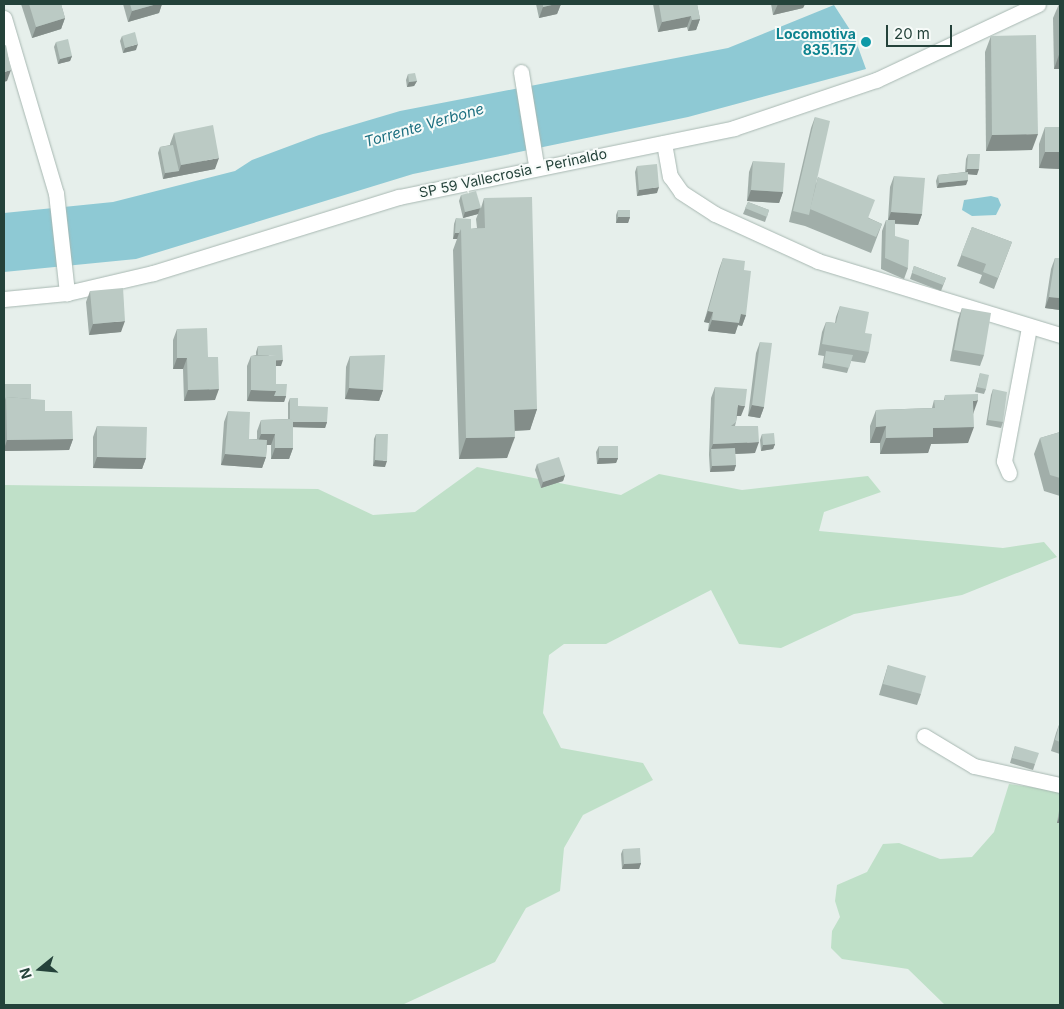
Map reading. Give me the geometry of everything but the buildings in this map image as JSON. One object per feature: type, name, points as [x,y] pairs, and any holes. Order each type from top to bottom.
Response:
[{"type":"street","name":"SP 59 Vallecrosia - Perinaldo","points":[[4,300],[67,293],[153,273],[398,196],[535,160],[664,143],[812,105],[1038,4]]},
{"type":"street","points":[[4,18],[56,193],[67,293]]},
{"type":"street","points":[[522,76],[535,160]]},
{"type":"street","points":[[664,143],[670,176],[681,192],[715,214],[818,261],[1060,335]]},
{"type":"street","points":[[1008,473],[1004,461],[1029,327]]},
{"type":"street","points":[[924,736],[974,766],[1060,785]]},
{"type":"green space","points":[[477,467],[621,495],[659,474],[742,490],[868,476],[881,492],[824,512],[819,531],[1003,548],[1044,542],[1057,557],[962,595],[854,614],[781,648],[739,644],[711,590],[606,644],[564,644],[549,655],[543,713],[561,748],[643,763],[653,780],[583,815],[564,848],[560,891],[526,908],[495,962],[402,1005],[4,1005],[4,485],[318,489],[373,515],[415,512]]},
{"type":"green space","points":[[1009,784],[1060,791],[1060,1005],[945,1005],[908,969],[842,959],[831,948],[832,931],[840,917],[835,901],[837,885],[867,872],[883,844],[899,843],[940,859],[972,857],[994,832]]},
{"type":"water","name":"Torrente Verbone","points":[[834,5],[854,36],[866,69],[688,117],[413,174],[136,259],[4,272],[4,213],[113,202],[235,171],[252,160],[319,135],[400,111],[728,48]]},
{"type":"water","points":[[991,196],[998,198],[1001,205],[996,215],[972,216],[962,210],[964,200]]},
{"type":"place","name":"Locomotiva 835.157","points":[[866,42]]}]
